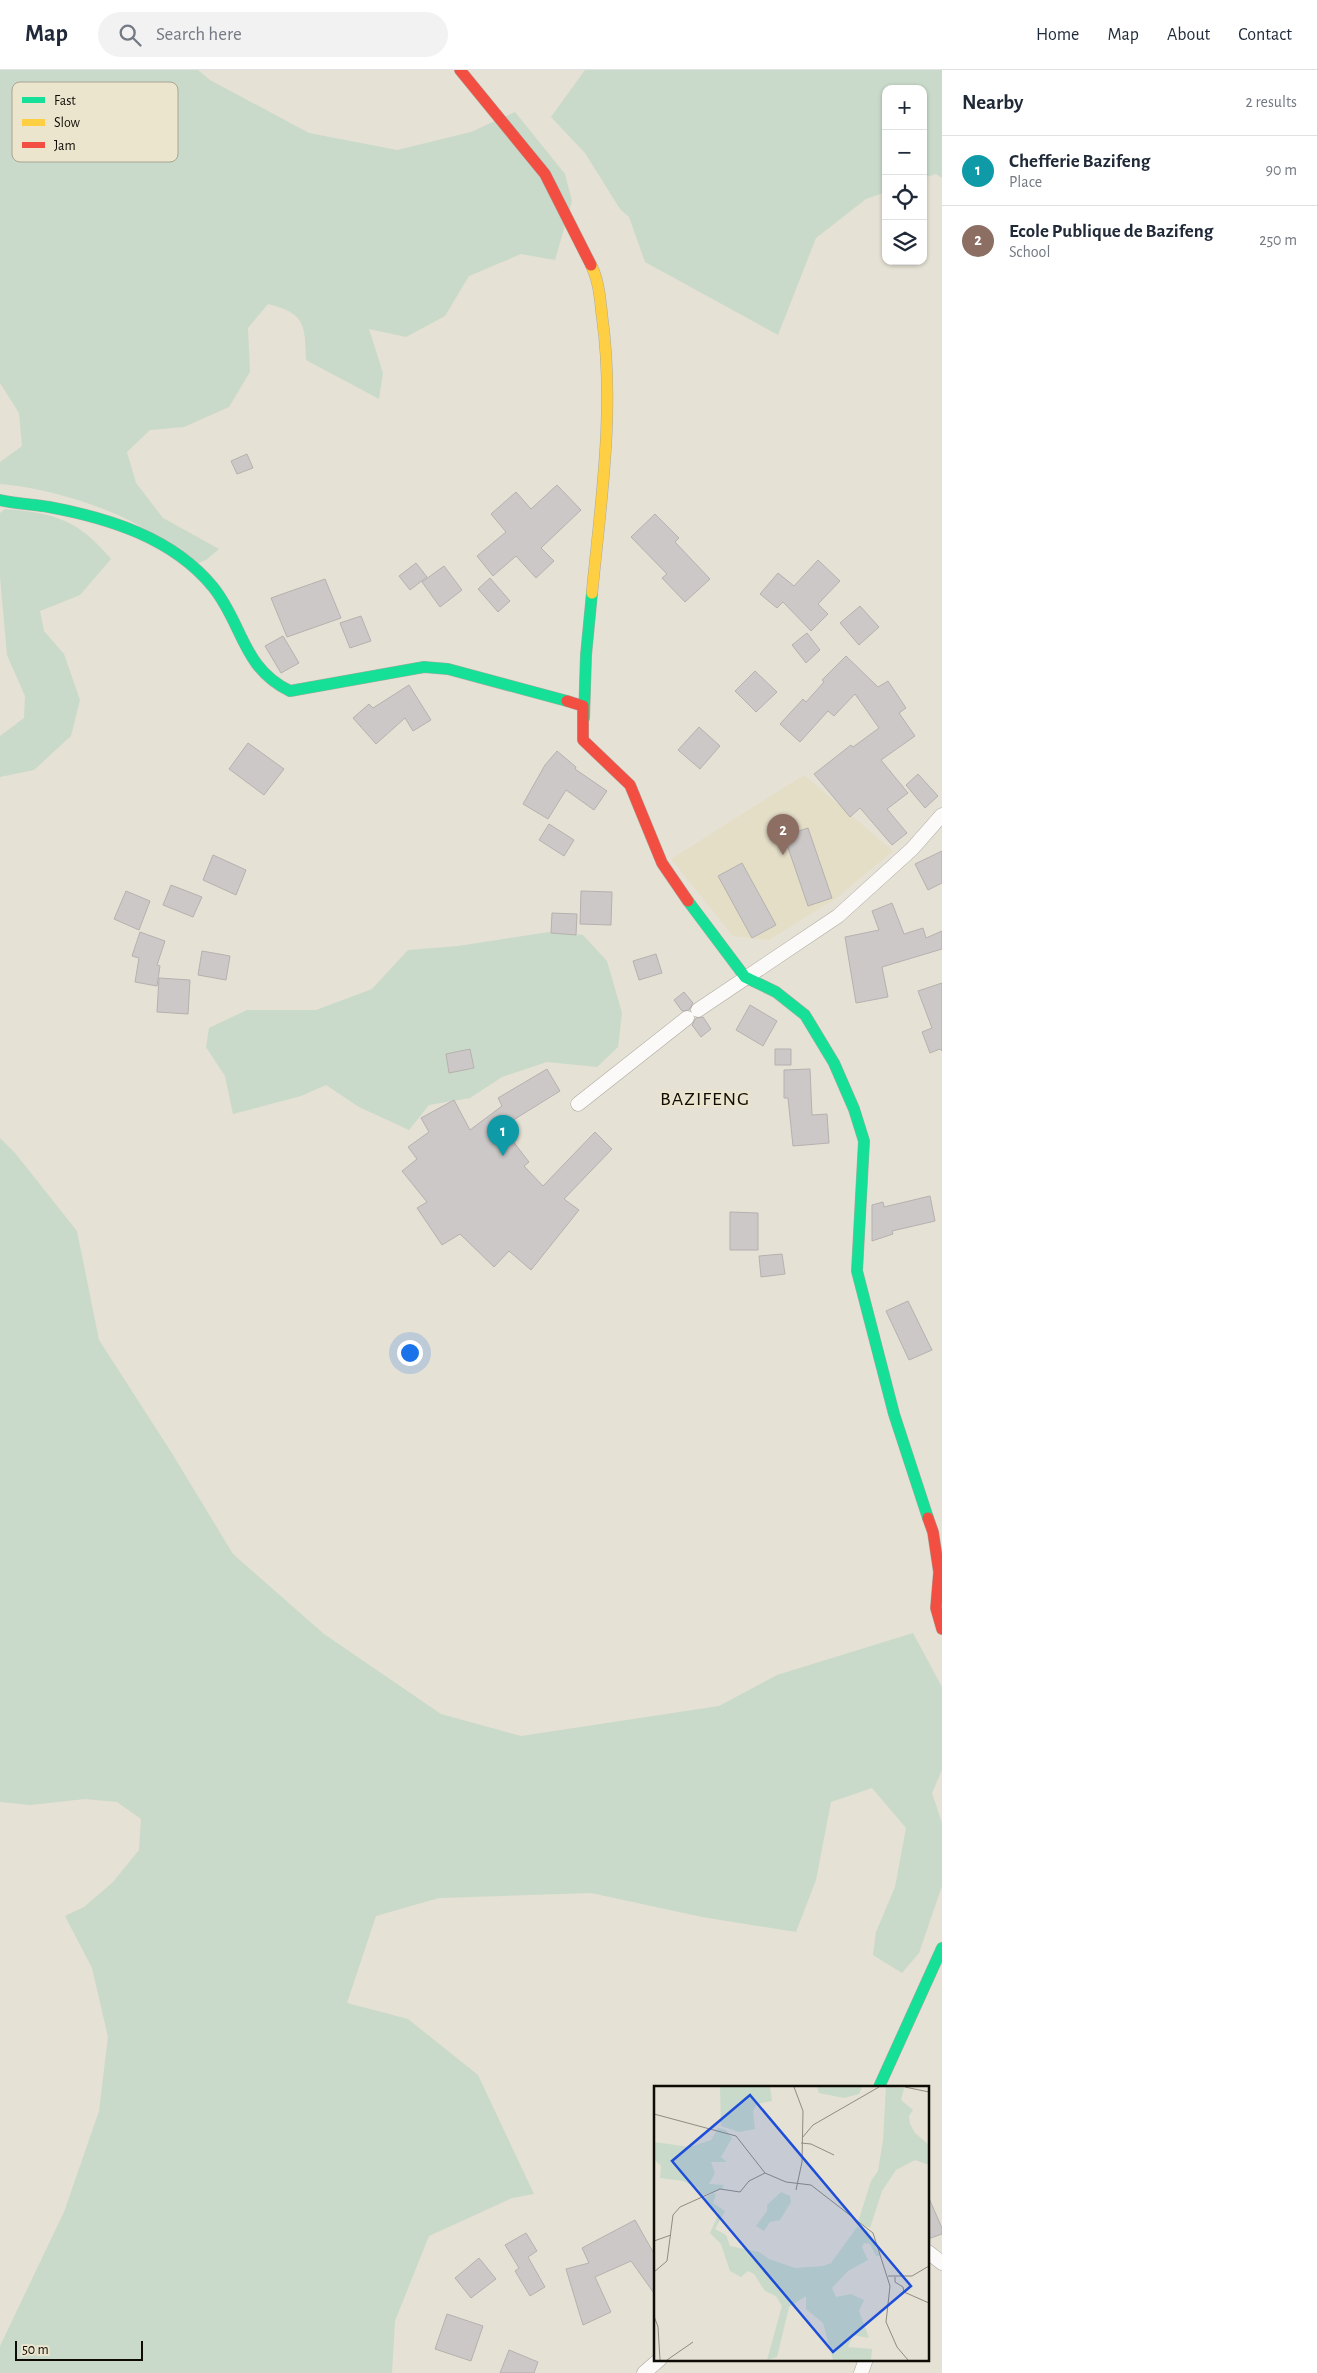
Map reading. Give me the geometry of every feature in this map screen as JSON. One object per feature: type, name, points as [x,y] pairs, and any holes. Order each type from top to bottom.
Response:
[{"type":"street","points":[[460,70],[545,174],[597,276],[605,336],[608,424],[586,655],[583,740]]},
{"type":"street","points":[[0,500],[52,508],[94,519],[134,532],[171,548],[217,593],[259,671],[274,686],[290,692],[398,670],[424,667],[448,669],[583,706],[583,740],[630,785],[662,863],[683,895],[745,977],[776,992],[805,1015],[834,1063],[857,1117],[864,1141],[857,1271],[894,1414],[933,1532],[939,1572],[936,1608],[942,1629]]},
{"type":"street","points":[[578,1104],[692,1014],[838,916],[912,849],[942,815]]},
{"type":"street","points":[[879,2086],[942,1948]]},
{"type":"street","points":[[929,2253],[942,2263]]},
{"type":"street","points":[[644,2373],[659,2360]]},
{"type":"street","points":[[861,2373],[866,2360]]},
{"type":"shaded area","points":[[804,775],[893,851],[835,899],[769,940],[733,936],[671,859]]},
{"type":"green space","points":[[0,70],[198,70],[210,80],[309,133],[397,150],[471,132],[515,112],[565,174],[572,201],[555,260],[521,254],[469,276],[445,316],[406,337],[369,329],[383,373],[379,399],[306,360],[305,337],[296,316],[289,311],[268,304],[248,328],[250,372],[229,407],[184,427],[150,430],[127,452],[136,483],[163,518],[219,549],[206,560],[188,567],[169,547],[150,532],[131,521],[88,503],[64,496],[42,490],[0,484],[0,462],[22,446],[19,413],[0,383]]},
{"type":"green space","points":[[585,70],[942,70],[942,178],[936,174],[927,177],[927,85],[882,85],[882,193],[866,199],[816,238],[778,335],[645,262],[629,217],[620,209],[585,153],[551,117]]},
{"type":"green space","points":[[5,509],[38,513],[65,521],[88,535],[111,559],[80,595],[40,611],[44,631],[64,654],[80,700],[71,736],[34,770],[0,777],[0,736],[24,718],[25,696],[7,655],[0,577],[0,513]]},
{"type":"green space","points":[[549,932],[583,935],[607,961],[622,1013],[618,1047],[597,1067],[547,1062],[502,1077],[470,1098],[429,1105],[409,1130],[359,1107],[326,1085],[301,1096],[233,1114],[225,1076],[206,1047],[209,1028],[247,1010],[316,1010],[372,989],[408,950],[458,946]]},
{"type":"green space","points":[[0,1138],[15,1153],[77,1231],[99,1340],[173,1455],[233,1554],[324,1634],[441,1714],[521,1736],[719,1706],[777,1675],[913,1633],[942,1687],[942,1770],[932,1793],[942,1823],[942,1886],[919,1953],[902,1973],[873,1955],[876,1932],[895,1887],[906,1828],[872,1788],[831,1802],[816,1880],[796,1932],[702,1917],[591,1893],[439,1898],[376,1916],[347,2003],[408,2019],[478,2075],[534,2194],[512,2198],[429,2236],[395,2321],[392,2373],[0,2373],[0,2346],[64,2212],[99,2111],[108,2037],[92,1968],[65,1916],[84,1907],[113,1882],[139,1850],[141,1819],[117,1802],[85,1799],[30,1805],[0,1802]]},
{"type":"building","points":[[247,454],[253,468],[237,474],[231,461]]},
{"type":"building","points":[[557,485],[581,510],[541,548],[554,561],[536,578],[516,556],[493,576],[477,556],[506,532],[491,514],[516,492],[531,509]]},
{"type":"building","points":[[655,514],[679,538],[675,542],[710,579],[685,602],[662,578],[667,574],[631,537]]},
{"type":"building","points":[[818,560],[840,581],[818,604],[828,614],[811,631],[783,602],[777,608],[760,594],[778,573],[794,586]]},
{"type":"building","points":[[416,563],[427,577],[410,590],[399,576]]},
{"type":"building","points":[[444,566],[462,590],[440,607],[422,582]]},
{"type":"building","points":[[490,578],[510,601],[498,612],[478,589]]},
{"type":"building","points":[[325,579],[341,618],[287,637],[271,598]]},
{"type":"building","points":[[860,606],[879,627],[859,645],[840,623]]},
{"type":"building","points":[[361,616],[371,641],[350,648],[340,623]]},
{"type":"building","points":[[807,633],[820,650],[806,663],[792,645]]},
{"type":"building","points":[[283,636],[299,663],[281,673],[265,646]]},
{"type":"building","points":[[846,656],[878,687],[888,681],[906,708],[899,713],[915,736],[881,760],[908,793],[887,809],[907,833],[892,845],[860,808],[850,817],[814,774],[851,745],[853,747],[879,728],[855,694],[834,716],[828,711],[800,742],[780,724],[803,699],[806,702],[824,682],[822,680]]},
{"type":"building","points":[[755,671],[777,692],[756,712],[735,691]]},
{"type":"building","points":[[409,685],[431,720],[413,731],[405,718],[376,744],[353,718],[369,704],[373,708]]},
{"type":"building","points":[[699,727],[720,746],[700,769],[678,750]]},
{"type":"building","points":[[248,743],[284,769],[264,795],[229,769]]},
{"type":"building","points":[[557,751],[576,767],[575,769],[607,791],[594,810],[566,790],[548,819],[523,804],[545,765]]},
{"type":"building","points":[[918,774],[938,796],[925,808],[906,785]]},
{"type":"building","points":[[549,824],[574,840],[564,856],[539,840]]},
{"type":"building","points":[[808,828],[832,898],[808,906],[784,836]]},
{"type":"building","points":[[942,851],[942,883],[928,890],[915,864]]},
{"type":"building","points":[[213,855],[246,870],[236,895],[203,880]]},
{"type":"building","points":[[742,863],[776,925],[752,938],[718,876]]},
{"type":"building","points":[[171,885],[202,897],[193,917],[163,905]]},
{"type":"building","points":[[126,891],[150,901],[139,930],[114,919]]},
{"type":"building","points":[[581,891],[612,892],[611,925],[580,924]]},
{"type":"building","points":[[892,903],[904,934],[923,928],[926,938],[942,931],[942,949],[882,967],[888,997],[856,1003],[845,937],[879,930],[872,911]]},
{"type":"building","points":[[552,913],[577,914],[576,935],[551,933]]},
{"type":"building","points":[[140,932],[165,941],[157,965],[160,966],[157,986],[135,982],[139,958],[132,956]]},
{"type":"building","points":[[202,951],[230,956],[226,980],[198,975]]},
{"type":"building","points":[[656,954],[662,973],[639,980],[633,961]]},
{"type":"building","points":[[159,978],[190,980],[188,1014],[157,1012]]},
{"type":"building","points":[[942,983],[942,1051],[940,1049],[930,1053],[922,1032],[932,1028],[918,991]]},
{"type":"building","points":[[684,992],[693,1003],[689,1010],[682,1011],[674,1000]]},
{"type":"building","points":[[750,1005],[777,1021],[763,1046],[736,1030]]},
{"type":"building","points":[[703,1017],[711,1029],[701,1037],[692,1025],[696,1018]]},
{"type":"building","points":[[470,1049],[474,1068],[449,1073],[446,1054]]},
{"type":"building","points":[[775,1049],[791,1049],[791,1065],[775,1065]]},
{"type":"building","points":[[547,1069],[560,1091],[502,1127],[529,1162],[524,1166],[543,1186],[595,1132],[612,1149],[564,1199],[579,1210],[531,1270],[509,1251],[494,1267],[460,1234],[442,1245],[417,1208],[427,1202],[402,1171],[417,1159],[408,1147],[429,1132],[421,1118],[454,1100],[470,1130],[502,1106],[498,1098]]},
{"type":"building","points":[[810,1069],[812,1115],[827,1114],[829,1143],[793,1146],[788,1098],[784,1098],[784,1070]]},
{"type":"building","points":[[930,1196],[935,1221],[892,1231],[893,1234],[872,1241],[872,1205],[883,1202],[884,1207]]},
{"type":"building","points":[[730,1212],[758,1213],[758,1250],[730,1250]]},
{"type":"building","points":[[782,1254],[785,1274],[761,1277],[759,1256]]},
{"type":"building","points":[[908,1301],[932,1350],[909,1360],[886,1311]]},
{"type":"building","points":[[929,2198],[942,2228],[942,2234],[929,2239]]},
{"type":"building","points":[[635,2220],[654,2253],[654,2293],[631,2261],[595,2277],[611,2312],[583,2325],[566,2269],[589,2263],[582,2248]]},
{"type":"building","points":[[526,2233],[537,2251],[528,2257],[545,2287],[530,2296],[515,2271],[519,2268],[505,2245]]},
{"type":"building","points":[[479,2258],[496,2279],[471,2298],[455,2278]]},
{"type":"building","points":[[447,2314],[483,2326],[471,2361],[435,2349]]},
{"type":"building","points":[[509,2350],[538,2362],[534,2373],[500,2373]]},
{"type":"traffic: fast","points":[[0,500],[49,507],[117,524],[159,543],[179,555],[197,570],[223,601],[252,658],[274,681],[290,691],[424,667],[448,669],[567,701]]},
{"type":"traffic: fast","points":[[584,718],[586,655],[592,593]]},
{"type":"traffic: fast","points":[[688,901],[745,977],[776,992],[805,1015],[834,1063],[854,1109],[864,1141],[857,1271],[894,1414],[928,1518]]},
{"type":"traffic: fast","points":[[879,2086],[942,1948]]},
{"type":"traffic: slow","points":[[591,265],[600,296],[606,351],[607,385],[603,489],[592,593]]},
{"type":"traffic: jam","points":[[460,70],[545,174],[591,265]]},
{"type":"traffic: jam","points":[[567,701],[583,706],[583,740],[630,785],[662,863],[688,901]]},
{"type":"traffic: jam","points":[[928,1518],[933,1532],[939,1572],[936,1608],[942,1629]]},
{"type":"place","name":"Ecole Publique de Bazifeng","points":[[783,855]]},
{"type":"place","name":"Chefferie Bazifeng","points":[[503,1156]]},
{"type":"district","name":"BAZIFENG","points":[[705,1098]]}]
